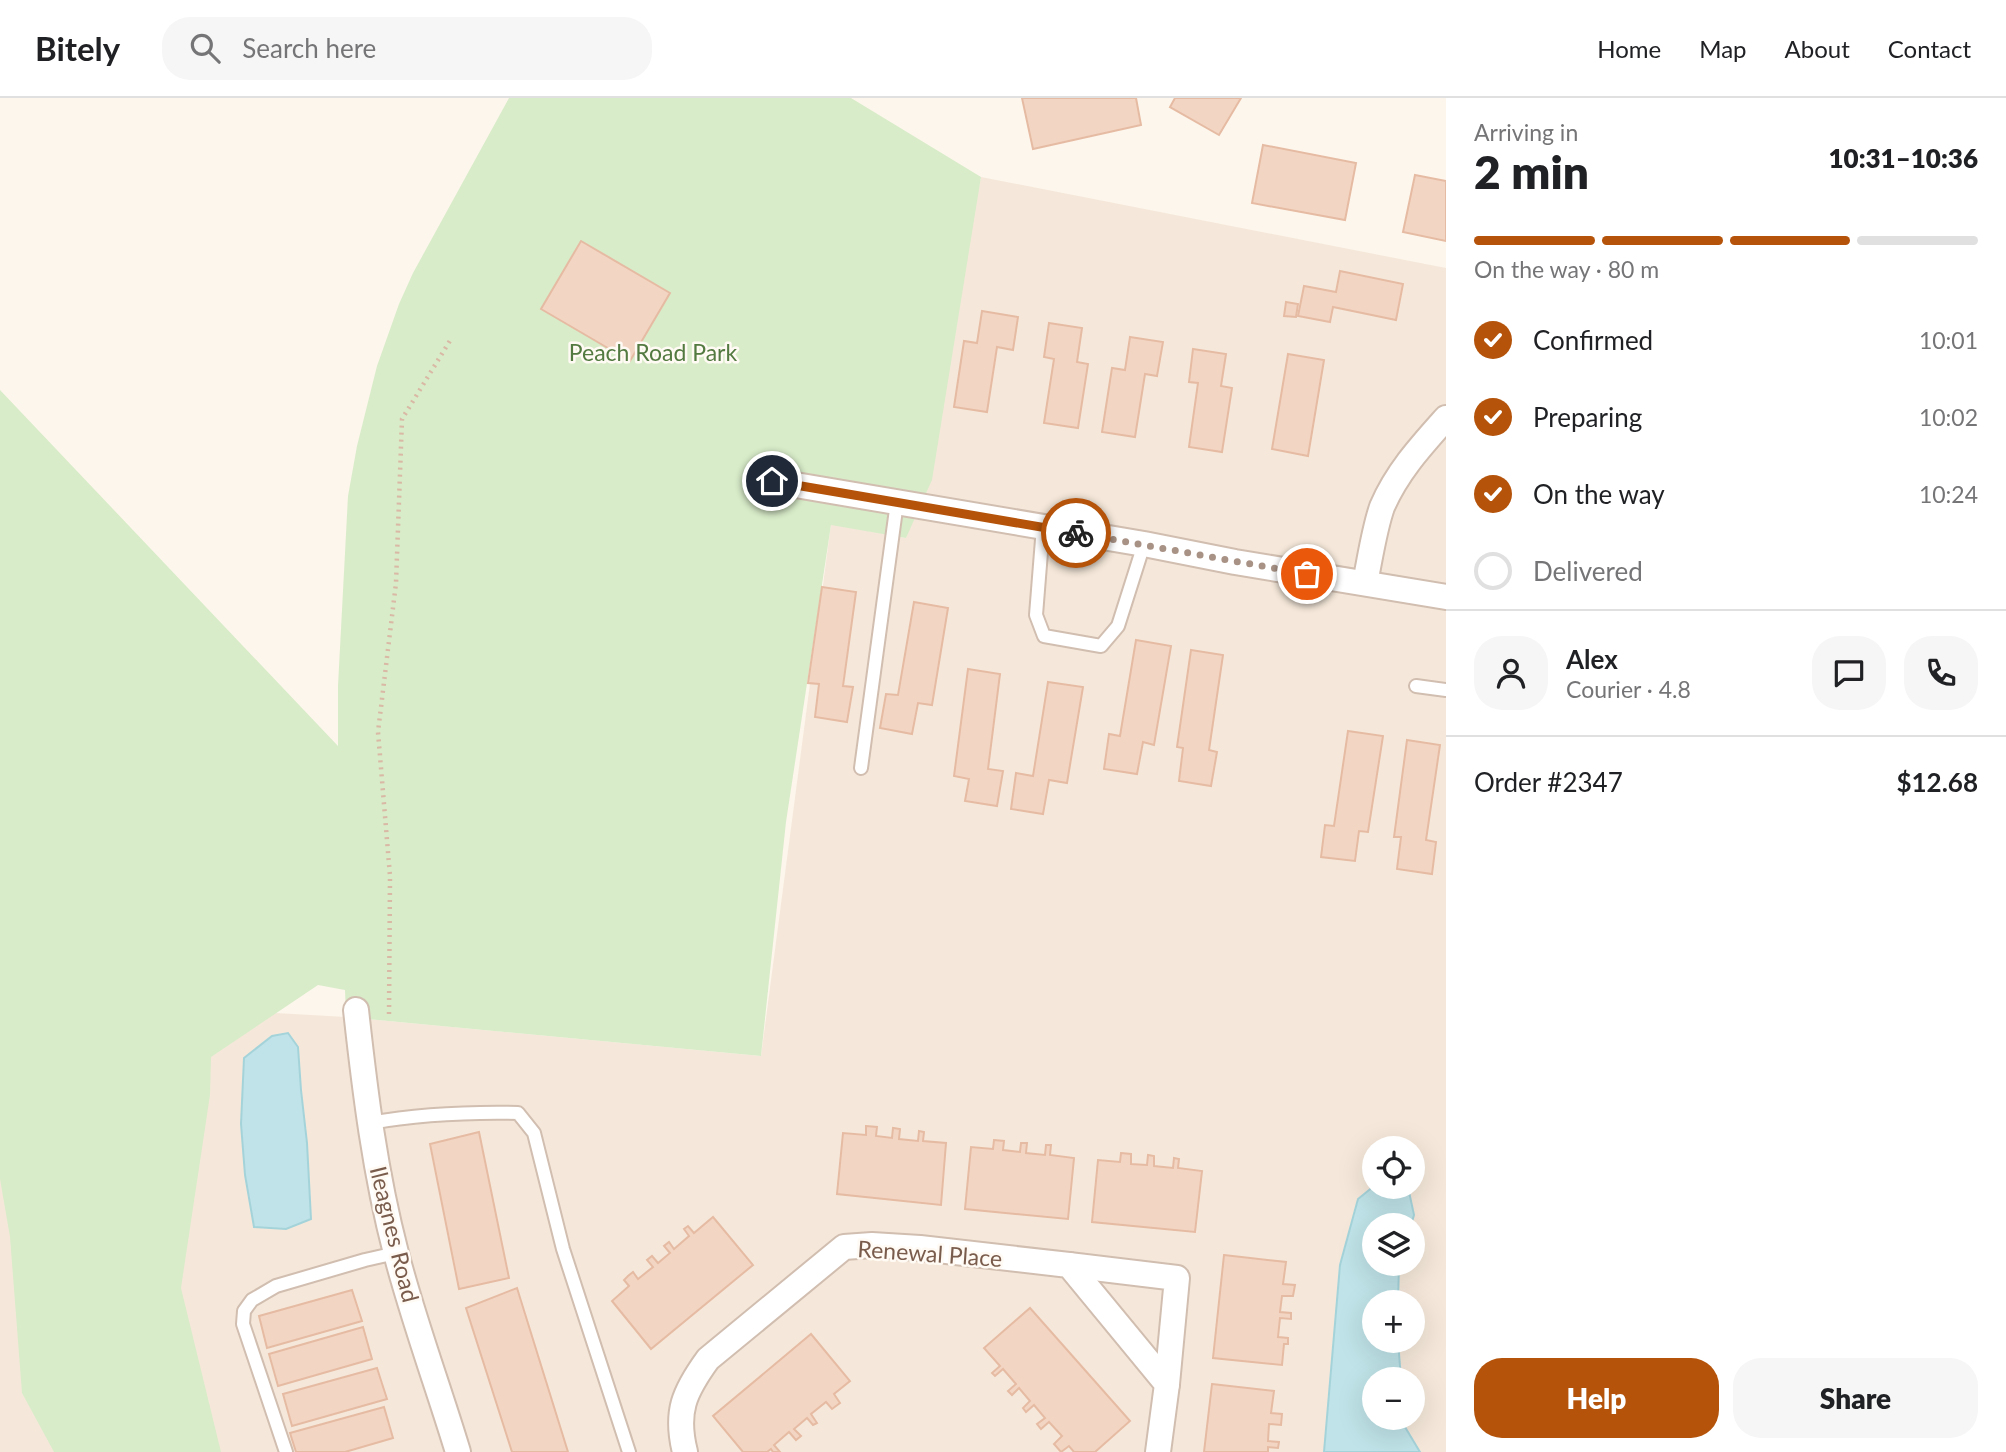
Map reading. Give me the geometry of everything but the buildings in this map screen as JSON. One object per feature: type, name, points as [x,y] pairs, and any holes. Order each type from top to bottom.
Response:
[{"type":"street","points":[[1365,583],[1381,510],[1412,457],[1446,418]]},
{"type":"street","points":[[772,481],[1446,597]]},
{"type":"street","name":"Ileagnes Road","points":[[356,1010],[376,1162],[396,1253],[458,1452]]},
{"type":"street","name":"Renewal Place","points":[[685,1452],[681,1417],[685,1398],[691,1383],[708,1359],[844,1247],[872,1245],[920,1248],[1177,1278],[1167,1384]]},
{"type":"street","points":[[1069,1265],[1167,1384],[1158,1452]]},
{"type":"lane","points":[[861,768],[897,502]]},
{"type":"lane","points":[[1043,527],[1036,615],[1045,636],[1101,646],[1118,626],[1144,544]]},
{"type":"lane","points":[[1416,686],[1446,691]]},
{"type":"lane","points":[[370,1122],[463,1112],[519,1112],[534,1133],[563,1249],[629,1452]]},
{"type":"lane","points":[[286,1452],[243,1324],[244,1311],[251,1300],[276,1286],[396,1253]]},
{"type":"path","points":[[389,1014],[390,876],[378,732],[396,583],[402,419],[451,339]]},
{"type":"shaded area","points":[[981,177],[1446,268],[1446,1452],[0,1452],[0,997],[346,1017],[761,1056],[831,524],[906,538]]},
{"type":"green space","name":"Peach Road Park","points":[[509,98],[851,98],[981,177],[932,480],[906,538],[831,525],[786,822],[761,1056],[346,1017],[345,990],[318,985],[211,1057],[210,1095],[181,1288],[221,1452],[54,1452],[22,1393],[10,1237],[0,1179],[0,390],[338,746],[338,686],[348,496],[357,446],[377,366],[413,273]]},
{"type":"water","points":[[288,1033],[298,1047],[311,1219],[286,1229],[254,1227],[245,1175],[241,1124],[244,1058],[272,1036]]},
{"type":"water","points":[[1362,1196],[1362,1199],[1411,1199],[1414,1213],[1362,1213],[1362,1276],[1399,1276],[1398,1290],[1362,1290],[1362,1353],[1399,1353],[1400,1367],[1362,1367],[1362,1430],[1407,1430],[1420,1452],[1324,1452],[1340,1265],[1358,1199]]},
{"type":"way so far","points":[[1076,533],[1307,574]]},
{"type":"route","points":[[772,481],[1076,533]]}]
